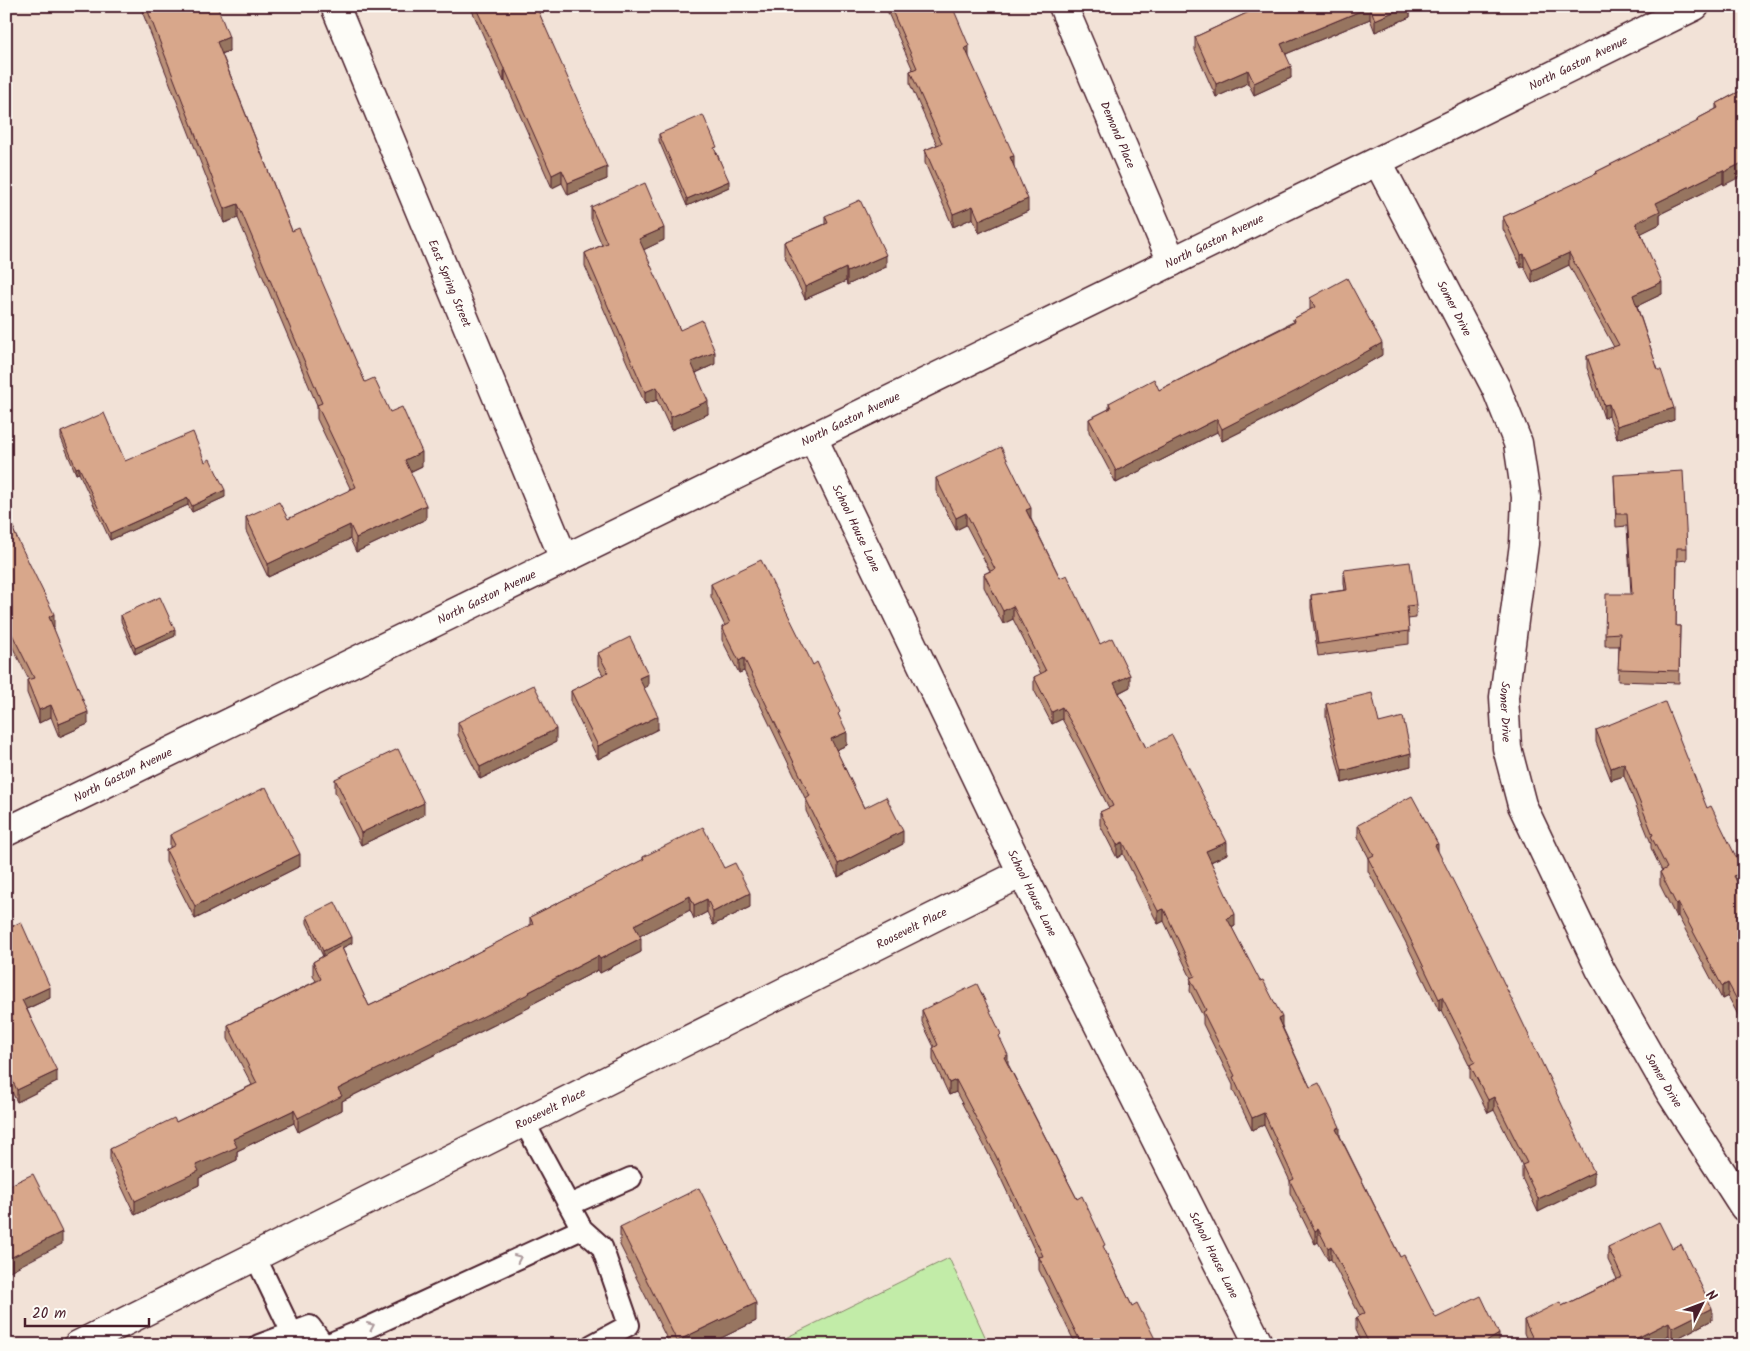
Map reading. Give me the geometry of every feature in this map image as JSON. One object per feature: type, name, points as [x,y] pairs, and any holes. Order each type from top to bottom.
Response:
[{"type":"street","name":"East Spring Street","points":[[335,6],[564,559]]},
{"type":"street","name":"Demond Place","points":[[1063,6],[1172,262]]},
{"type":"street","name":"North Gaston Avenue","points":[[6,832],[1695,6]]},
{"type":"street","name":"Somer Drive","points":[[1378,162],[1496,388],[1518,443],[1526,497],[1524,544],[1504,697],[1507,748],[1522,805],[1600,969],[1670,1092],[1744,1207]]},
{"type":"street","name":"School House Lane","points":[[813,438],[1022,873],[1259,1345]]},
{"type":"street","name":"Roosevelt Place","points":[[85,1343],[255,1256],[1022,873]]},
{"type":"lane","points":[[524,1122],[582,1229],[602,1247],[629,1325],[592,1345]]},
{"type":"lane","points":[[569,1206],[631,1178]]},
{"type":"lane","points":[[259,1345],[310,1326],[325,1345],[367,1328],[582,1229]]},
{"type":"lane","points":[[255,1256],[292,1333]]},
{"type":"green space","points":[[949,1258],[989,1345],[771,1345]]},
{"type":"building","points":[[146,6],[217,6],[229,37],[217,42],[292,231],[299,228],[365,382],[374,378],[390,412],[402,407],[422,452],[405,460],[426,505],[356,538],[350,525],[268,564],[246,517],[279,502],[288,519],[356,487],[317,405],[322,403],[238,204],[224,209]]},
{"type":"building","points":[[475,6],[536,6],[607,167],[568,183],[562,170],[552,175]]},
{"type":"building","points":[[890,6],[945,6],[947,11],[953,8],[969,46],[965,48],[1014,156],[1010,157],[1028,199],[979,220],[973,206],[953,214],[925,150],[942,143],[910,71],[917,68]]},
{"type":"building","points":[[1262,6],[1407,6],[1375,20],[1370,7],[1281,44],[1291,66],[1254,83],[1248,70],[1216,84],[1195,37]]},
{"type":"building","points":[[1744,89],[1744,162],[1724,172],[1723,170],[1656,203],[1660,211],[1636,223],[1662,282],[1633,295],[1658,370],[1661,370],[1674,408],[1617,426],[1609,404],[1604,405],[1587,356],[1619,345],[1569,253],[1532,270],[1524,254],[1521,255],[1503,217],[1597,173],[1698,121],[1697,119],[1718,108],[1716,104]]},
{"type":"building","points":[[703,115],[717,147],[714,148],[729,181],[687,199],[659,134]]},
{"type":"building","points":[[645,183],[664,228],[639,239],[680,330],[702,320],[715,352],[691,362],[708,401],[671,417],[657,387],[645,392],[585,253],[607,243],[591,207]]},
{"type":"building","points":[[860,200],[886,255],[847,272],[846,268],[805,287],[784,242],[828,223],[825,216]]},
{"type":"building","points":[[1347,278],[1382,343],[1296,391],[1222,429],[1217,419],[1116,471],[1089,419],[1111,408],[1109,403],[1154,379],[1159,390],[1295,322],[1293,319],[1315,307],[1310,298]]},
{"type":"building","points":[[104,413],[125,461],[193,432],[205,462],[210,459],[225,490],[192,506],[188,498],[110,533],[79,467],[76,468],[61,432]]},
{"type":"building","points":[[1001,447],[1031,508],[1026,510],[1060,578],[1067,575],[1100,644],[1112,638],[1130,675],[1114,683],[1146,748],[1172,735],[1227,842],[1206,851],[1235,914],[1227,918],[1260,981],[1263,980],[1282,1017],[1278,1019],[1310,1087],[1319,1083],[1340,1127],[1336,1129],[1400,1257],[1404,1255],[1436,1318],[1481,1296],[1499,1334],[1481,1345],[1370,1345],[1356,1318],[1365,1313],[1331,1246],[1328,1248],[1318,1229],[1315,1231],[1290,1181],[1294,1179],[1264,1113],[1252,1118],[1233,1077],[1235,1076],[1203,1012],[1206,1010],[1190,978],[1195,976],[1164,909],[1158,911],[1123,842],[1117,845],[1100,812],[1113,806],[1080,738],[1062,707],[1052,712],[1034,677],[1046,671],[1013,606],[1003,611],[984,574],[995,569],[966,513],[956,518],[936,478]]},
{"type":"building","points":[[1683,471],[1687,548],[1677,548],[1676,626],[1680,626],[1679,671],[1618,669],[1620,633],[1605,634],[1606,594],[1632,594],[1627,514],[1616,514],[1614,475]]},
{"type":"building","points":[[6,510],[15,529],[13,530],[54,614],[49,617],[88,712],[59,724],[51,705],[39,710],[27,680],[34,678],[6,622]]},
{"type":"building","points":[[761,560],[813,665],[817,662],[840,712],[838,714],[847,732],[831,739],[864,808],[886,797],[903,831],[838,864],[806,799],[810,796],[744,658],[739,661],[722,627],[730,623],[711,584]]},
{"type":"building","points":[[1410,562],[1416,605],[1407,606],[1409,631],[1318,644],[1311,595],[1347,590],[1344,570]]},
{"type":"building","points":[[160,597],[175,630],[135,648],[121,615]]},
{"type":"building","points":[[630,637],[648,674],[639,678],[658,716],[598,746],[571,691],[608,672],[598,653]]},
{"type":"building","points":[[534,685],[556,729],[480,767],[458,722]]},
{"type":"building","points":[[1372,693],[1379,723],[1403,717],[1411,753],[1342,771],[1326,704]]},
{"type":"building","points":[[1665,702],[1707,808],[1711,806],[1743,871],[1734,876],[1744,895],[1744,1013],[1728,983],[1722,986],[1678,903],[1676,904],[1660,872],[1667,868],[1651,836],[1653,835],[1624,763],[1611,768],[1596,730]]},
{"type":"building","points":[[398,749],[424,803],[361,833],[335,779]]},
{"type":"building","points":[[266,787],[300,854],[195,906],[166,850],[175,845],[170,835]]},
{"type":"building","points":[[1412,796],[1438,844],[1435,845],[1491,956],[1594,1172],[1538,1199],[1522,1165],[1527,1163],[1494,1097],[1488,1100],[1470,1065],[1475,1062],[1442,997],[1439,999],[1405,928],[1368,858],[1374,855],[1358,825]]},
{"type":"building","points":[[703,827],[724,868],[735,863],[750,893],[713,912],[707,899],[694,905],[690,896],[634,925],[641,938],[600,959],[598,956],[530,993],[338,1089],[342,1096],[298,1118],[294,1110],[233,1139],[237,1147],[196,1165],[199,1171],[135,1201],[110,1149],[174,1118],[176,1122],[257,1083],[228,1025],[321,979],[313,962],[341,946],[369,1006],[533,924],[530,917]]},
{"type":"building","points":[[335,902],[352,937],[323,951],[307,916]]},
{"type":"building","points":[[21,922],[50,987],[22,1000],[57,1071],[17,1090],[6,1068],[6,929]]},
{"type":"building","points":[[977,984],[1001,1034],[999,1036],[1008,1055],[1004,1057],[1077,1199],[1082,1196],[1105,1245],[1103,1246],[1132,1306],[1137,1303],[1158,1345],[1082,1345],[1039,1257],[1043,1256],[996,1156],[956,1080],[949,1083],[933,1048],[938,1045],[922,1010]]},
{"type":"building","points":[[33,1174],[62,1232],[6,1260],[6,1187]]},
{"type":"building","points":[[699,1188],[756,1303],[677,1341],[620,1227]]},
{"type":"building","points":[[1659,1222],[1672,1248],[1681,1244],[1712,1308],[1672,1328],[1669,1322],[1623,1345],[1536,1345],[1524,1320],[1560,1302],[1562,1306],[1622,1277],[1608,1247]]}]
